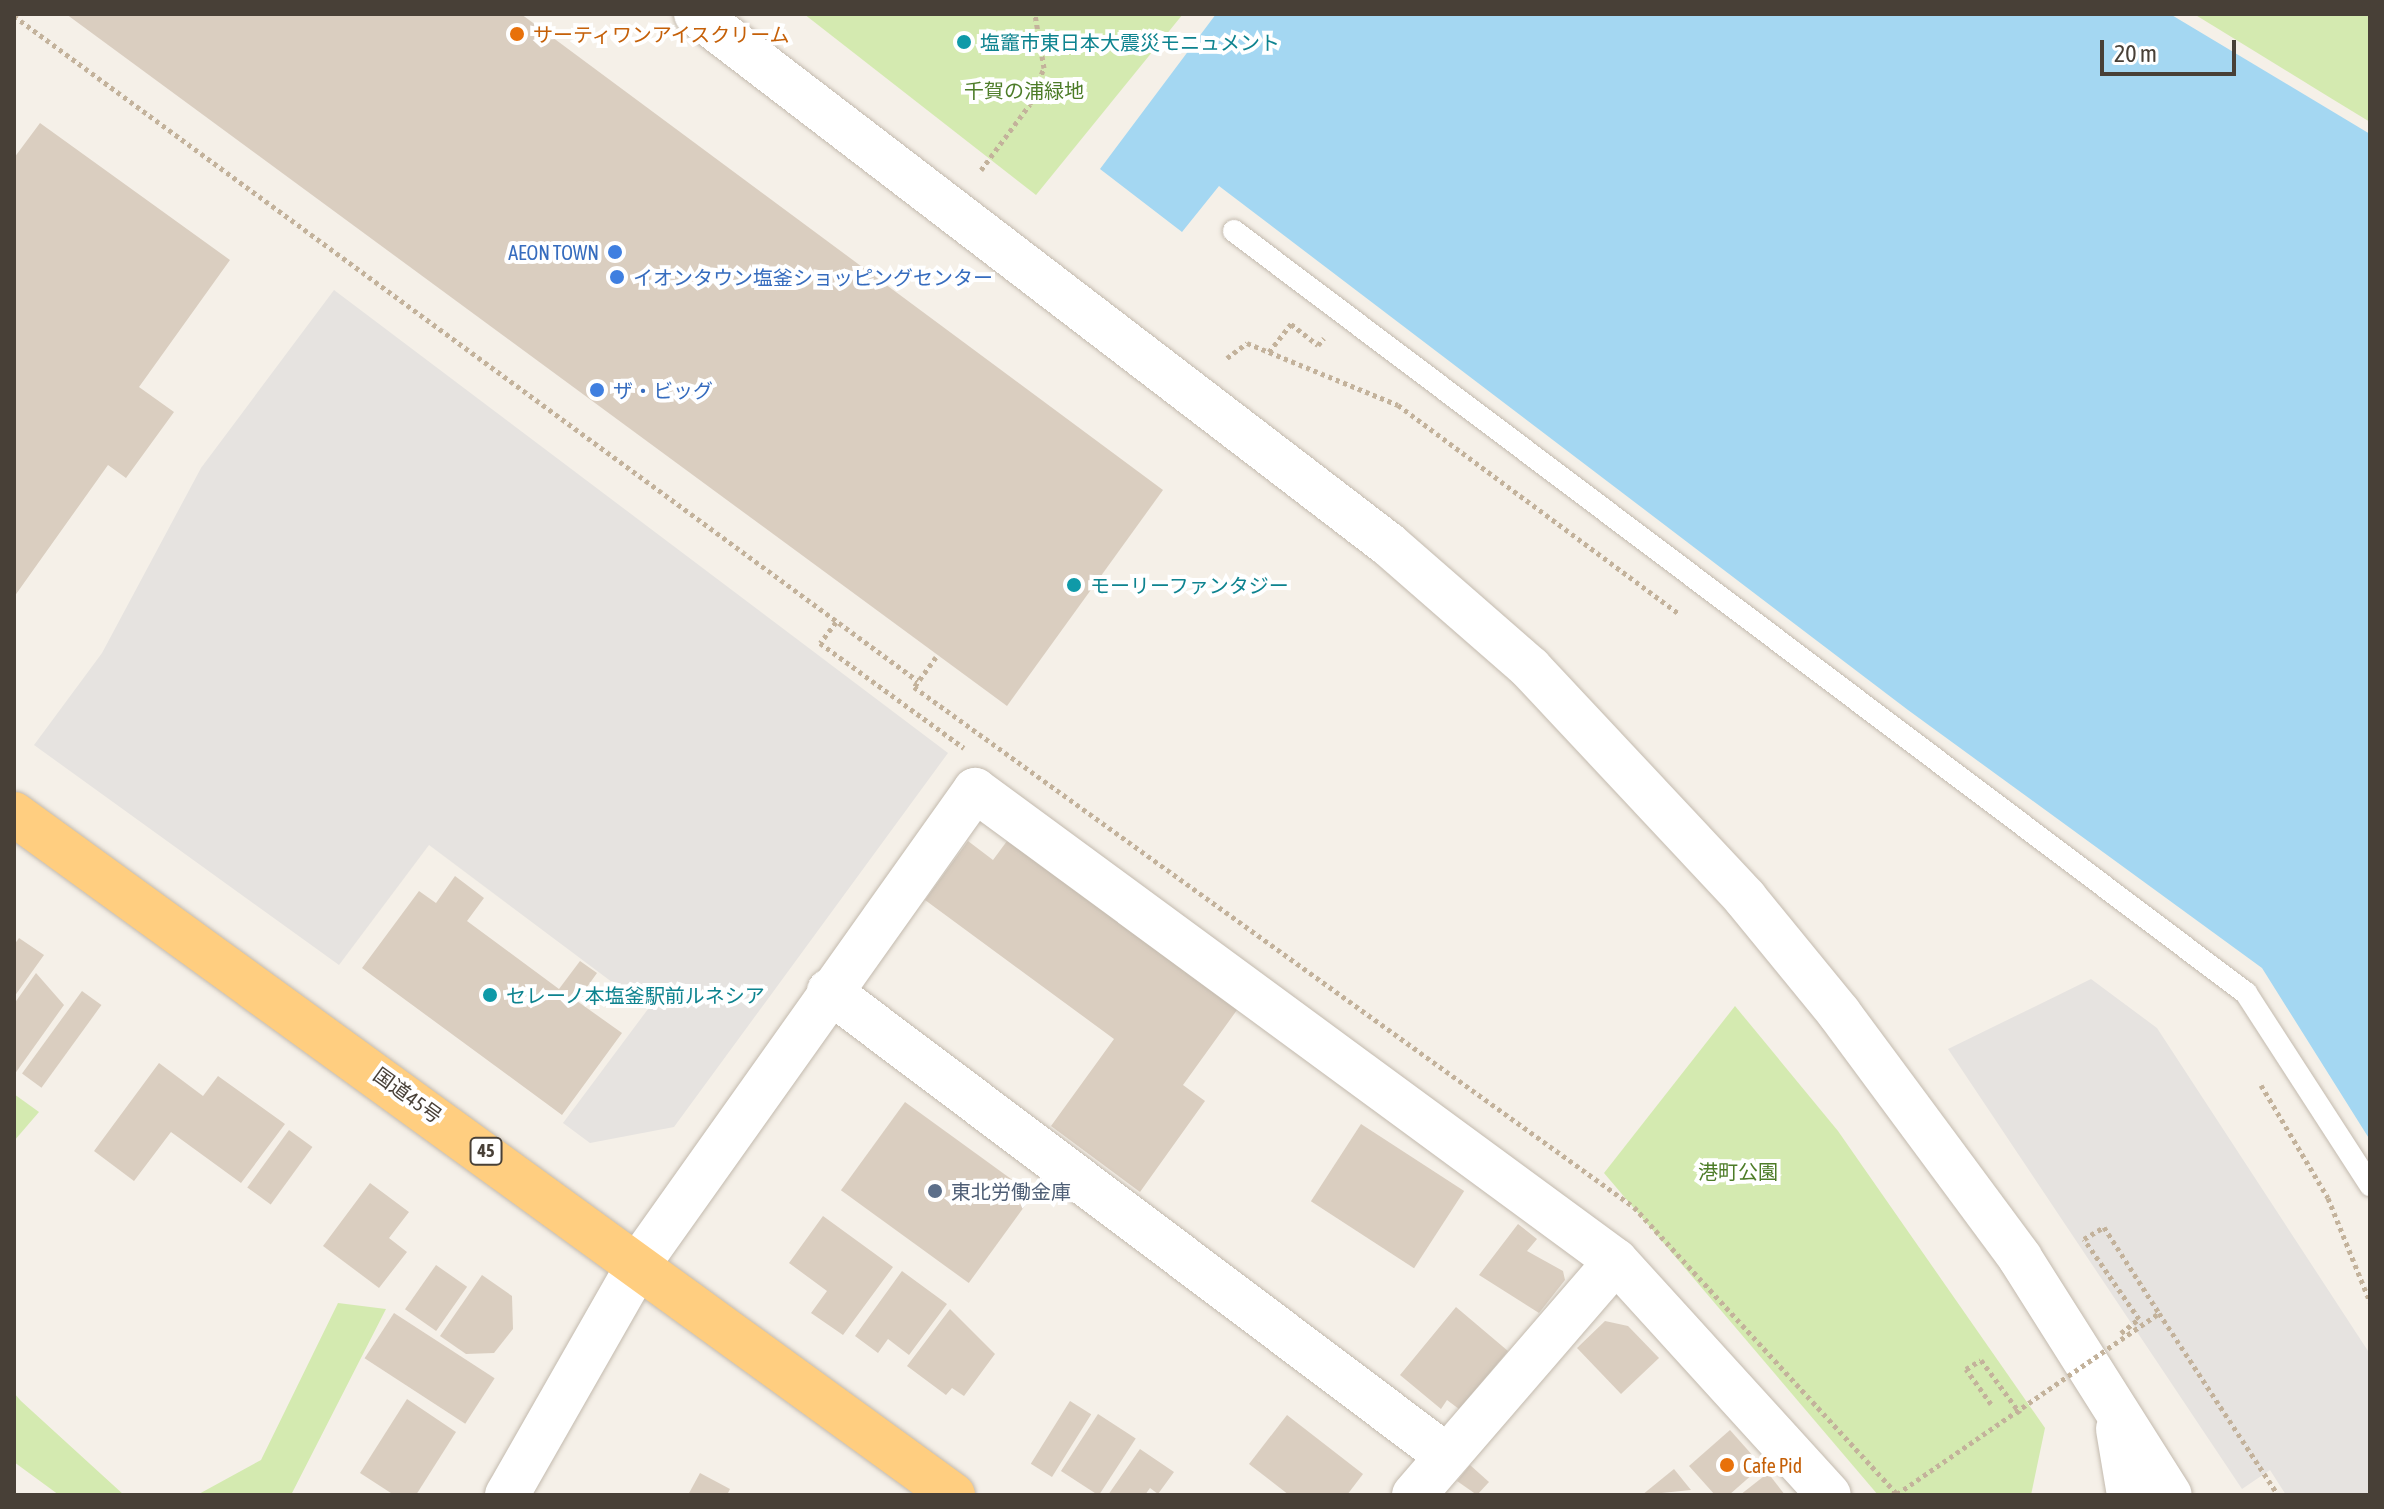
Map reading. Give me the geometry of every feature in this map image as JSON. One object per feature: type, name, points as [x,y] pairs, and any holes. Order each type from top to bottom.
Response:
[{"type":"highway","name":"国道45号","points":[[14,814],[640,1262],[953,1495]]},
{"type":"street","points":[[696,14],[1388,544],[1530,668],[1745,898],[1839,1013],[2020,1258],[2170,1495]]},
{"type":"street","points":[[507,1495],[640,1262],[829,991],[975,790],[1616,1261],[1829,1495]]},
{"type":"street","points":[[829,991],[1447,1456]]},
{"type":"street","points":[[1414,1495],[1616,1261]]},
{"type":"street","points":[[2112,1403],[2129,1495]]},
{"type":"lane","points":[[1234,231],[2246,993],[2370,1185]]},
{"type":"path","points":[[981,170],[1030,104],[1044,68],[1036,15]]},
{"type":"path","points":[[14,16],[918,681]]},
{"type":"path","points":[[1269,352],[1291,324],[1318,345],[1326,335]]},
{"type":"path","points":[[1227,358],[1247,343],[1398,405],[1693,624]]},
{"type":"path","points":[[836,622],[820,643],[974,756]]},
{"type":"path","points":[[936,657],[914,687],[1634,1207],[1897,1494],[2020,1413],[2159,1313]]},
{"type":"path","points":[[2257,1079],[2328,1198],[2370,1302]]},
{"type":"path","points":[[2121,1333],[2139,1319],[2084,1239],[2104,1227],[2278,1495]]},
{"type":"path","points":[[1991,1404],[1966,1369],[1981,1360],[2020,1413]]},
{"type":"green space","name":"千賀の浦緑地","points":[[804,14],[1183,14],[1036,195]]},
{"type":"green space","points":[[2194,14],[2370,14],[2370,122],[2329,97]]},
{"type":"green space","name":"港町公園","points":[[1735,1006],[1838,1131],[2045,1428],[2031,1495],[1878,1495],[1604,1173]]},
{"type":"green space","points":[[14,1094],[39,1112],[14,1141]]},
{"type":"green space","points":[[338,1303],[386,1309],[291,1495],[197,1495],[261,1460]]},
{"type":"green space","points":[[14,1393],[124,1495],[59,1495],[14,1462]]},
{"type":"shaded area","points":[[334,290],[948,753],[674,1127],[590,1143],[563,1123],[648,1009],[429,845],[339,965],[34,745],[102,653],[201,468]]},
{"type":"shaded area","points":[[2091,979],[2157,1028],[2370,1354],[2370,1495],[2286,1495],[2270,1470],[2242,1489],[1948,1049]]},
{"type":"water","points":[[1216,14],[2170,14],[2370,134],[2370,1140],[2262,968],[1908,710],[1219,186],[1182,232],[1100,169]]},
{"type":"building","name":"AEON TOWN","points":[[66,14],[521,14],[1163,490],[1007,706]]},
{"type":"building","points":[[40,123],[230,260],[139,387],[174,412],[126,478],[108,465],[14,597],[14,158]]},
{"type":"building","points":[[968,841],[993,860],[1007,841],[1237,1010],[1183,1085],[1205,1101],[1140,1192],[1051,1126],[1114,1039],[925,900]]},
{"type":"building","name":"セレーノ本塩釜駅前ルネシア","points":[[455,876],[484,898],[467,921],[559,989],[580,961],[597,973],[577,1001],[622,1033],[562,1115],[362,968],[419,891],[436,903]]},
{"type":"building","points":[[19,938],[44,955],[14,997],[14,945]]},
{"type":"building","points":[[36,973],[64,1005],[14,1075],[14,1004]]},
{"type":"building","points":[[82,991],[101,1005],[41,1088],[22,1074]]},
{"type":"building","points":[[159,1063],[203,1096],[218,1076],[285,1124],[241,1183],[171,1132],[134,1181],[94,1151]]},
{"type":"building","points":[[905,1102],[1033,1195],[969,1283],[841,1190]]},
{"type":"building","points":[[1361,1124],[1464,1191],[1414,1268],[1311,1201]]},
{"type":"building","points":[[289,1130],[312,1147],[271,1204],[247,1187]]},
{"type":"building","points":[[370,1183],[409,1212],[389,1238],[407,1252],[379,1288],[323,1246]]},
{"type":"building","points":[[823,1216],[893,1267],[843,1335],[811,1313],[827,1291],[789,1263]]},
{"type":"building","points":[[1518,1224],[1537,1239],[1527,1251],[1563,1271],[1565,1280],[1539,1313],[1479,1275]]},
{"type":"building","points":[[436,1265],[467,1287],[436,1331],[405,1309]]},
{"type":"building","points":[[902,1271],[947,1304],[909,1355],[888,1339],[878,1353],[855,1336]]},
{"type":"building","points":[[482,1275],[512,1296],[513,1329],[494,1353],[466,1354],[440,1336]]},
{"type":"building","points":[[1456,1307],[1508,1351],[1459,1409],[1447,1400],[1441,1409],[1400,1375]]},
{"type":"building","points":[[950,1309],[995,1354],[964,1396],[952,1388],[946,1395],[907,1366]]},
{"type":"building","points":[[394,1313],[495,1378],[465,1424],[365,1358]]},
{"type":"building","points":[[1605,1321],[1628,1326],[1659,1358],[1621,1394],[1577,1348]]},
{"type":"building","points":[[407,1399],[456,1432],[416,1495],[394,1495],[360,1473]]},
{"type":"building","points":[[1070,1401],[1091,1414],[1052,1477],[1031,1464]]},
{"type":"building","points":[[1098,1414],[1136,1439],[1099,1495],[1061,1471]]},
{"type":"building","points":[[1287,1415],[1363,1474],[1347,1495],[1289,1495],[1249,1464]]},
{"type":"building","points":[[1730,1430],[1762,1466],[1729,1495],[1715,1495],[1689,1466]]},
{"type":"building","points":[[1140,1449],[1174,1472],[1158,1494],[1150,1488],[1145,1495],[1108,1495]]},
{"type":"building","points":[[1470,1465],[1489,1482],[1477,1495],[1457,1481]]},
{"type":"building","points":[[1674,1469],[1691,1490],[1642,1495]]},
{"type":"building","points":[[700,1473],[730,1489],[727,1495],[688,1495]]},
{"type":"building","points":[[1768,1473],[1785,1495],[1740,1495]]},
{"type":"place","name":"サーティワンアイスクリーム","points":[[517,34]]},
{"type":"place","name":"塩竈市東日本大震災モニュメント","points":[[964,42]]},
{"type":"place","name":"AEON TOWN","points":[[615,252]]},
{"type":"place","name":"イオンタウン塩釜ショッピングセンター","points":[[617,277]]},
{"type":"place","name":"ザ・ビッグ","points":[[597,390]]},
{"type":"place","name":"モーリーファンタジー","points":[[1074,585]]},
{"type":"place","name":"セレーノ本塩釜駅前ルネシア","points":[[490,995]]},
{"type":"place","name":"東北労働金庫","points":[[935,1191]]},
{"type":"place","name":"Cafe Pid","points":[[1727,1465]]}]
